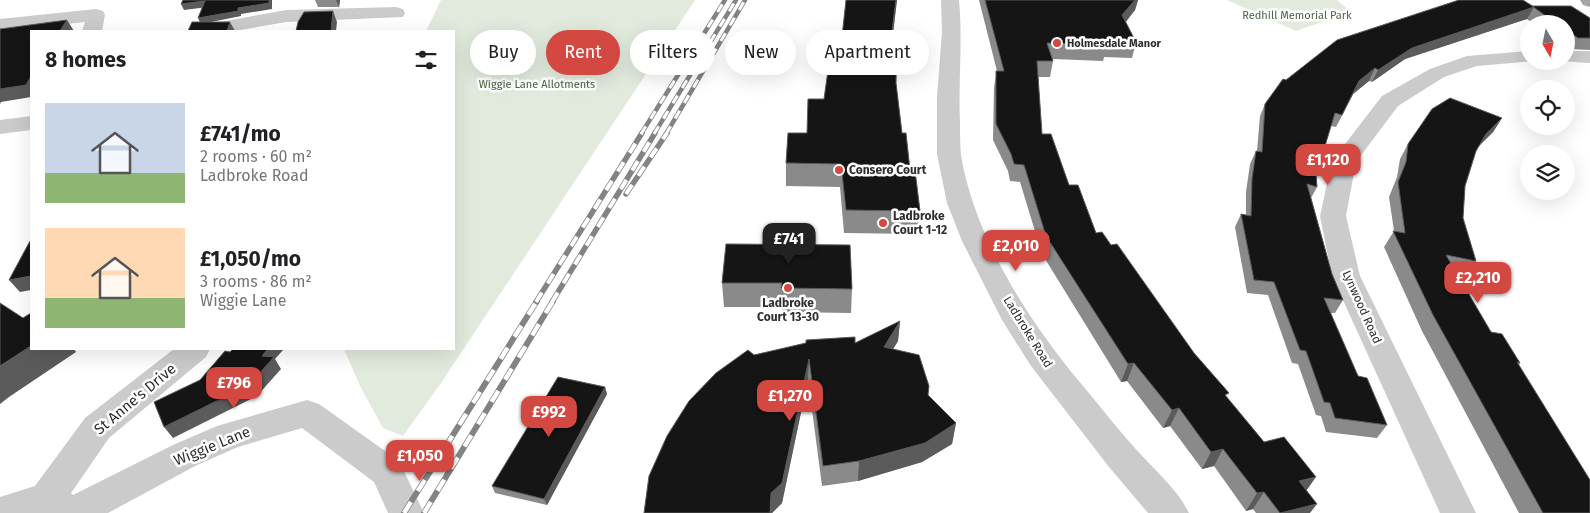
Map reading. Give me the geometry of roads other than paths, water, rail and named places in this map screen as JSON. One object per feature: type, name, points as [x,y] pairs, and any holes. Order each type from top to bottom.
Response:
[{"type":"street","name":"Ladbroke Road","points":[[950,0],[952,32],[948,98],[949,154],[960,203],[975,241],[1017,320],[1042,358],[1121,457],[1171,513]]},
{"type":"street","points":[[208,30],[290,8],[399,6],[387,30]]},
{"type":"street","points":[[0,25],[23,15],[96,15],[92,30]]},
{"type":"street","name":"Lynwood Road","points":[[1458,513],[1346,276],[1333,216],[1344,161],[1390,101],[1437,73],[1474,60],[1520,57]]},
{"type":"street","points":[[1575,57],[1590,57]]},
{"type":"street","points":[[0,127],[30,122]]},
{"type":"street","name":"St Anne's Drive","points":[[62,509],[97,428],[194,350]]},
{"type":"street","name":"Wiggie Lane","points":[[62,509],[128,486],[185,455],[229,436],[306,413],[387,472],[406,513]]},
{"type":"street","points":[[2,513],[24,504],[62,509]]},
{"type":"railway","points":[[641,134],[725,0]]},
{"type":"railway","points":[[654,134],[736,0]]},
{"type":"railway","points":[[666,134],[745,0]]},
{"type":"railway","points":[[536,302],[642,133]]},
{"type":"railway","points":[[552,302],[655,133]]},
{"type":"railway","points":[[626,194],[667,133]]},
{"type":"railway","points":[[404,513],[537,301]]},
{"type":"railway","points":[[424,513],[553,301]]},
{"type":"place","name":"Holmesdale Manor","points":[[1057,43]]},
{"type":"place","name":"Consero Court","points":[[839,170]]},
{"type":"place","name":"Ladbroke Court 1-12","points":[[883,223]]},
{"type":"place","name":"Ladbroke Court 13-30","points":[[788,288]]},
{"type":"park label","name":"Redhill Memorial Park","points":[[1297,15]]},
{"type":"park label","name":"Wiggie Lane Allotments","points":[[537,84]]}]
